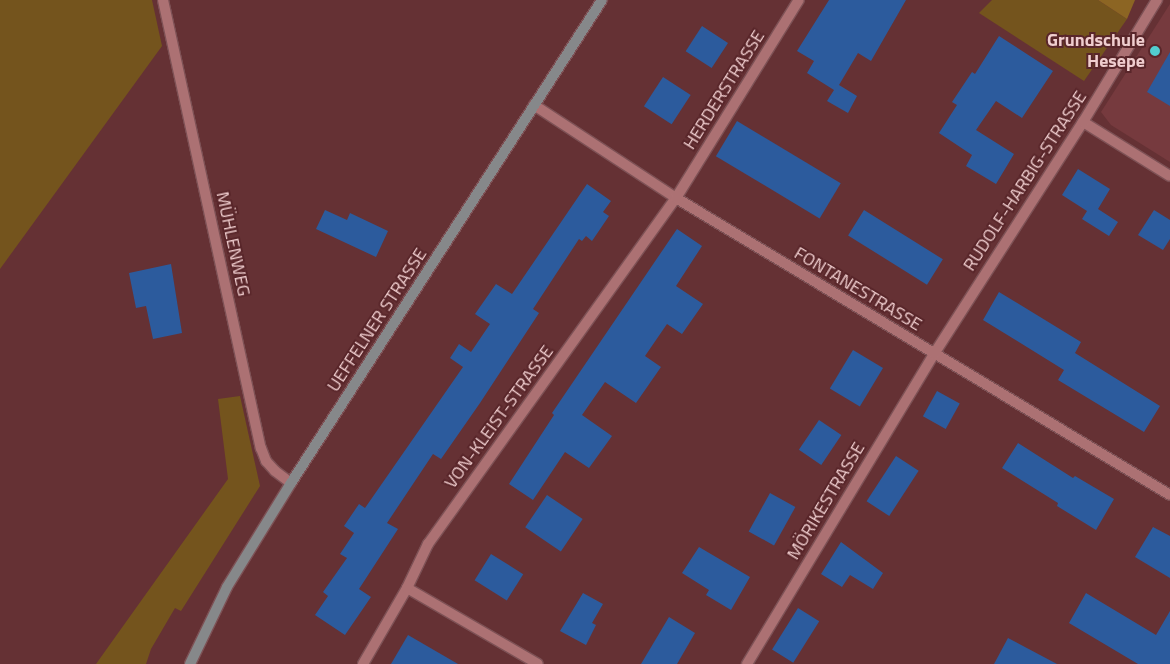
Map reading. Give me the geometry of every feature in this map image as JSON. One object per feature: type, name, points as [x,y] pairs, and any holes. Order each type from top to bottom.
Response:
[{"type":"street","name":"MÜHLENWEG","points":[[163,0],[260,448],[266,461],[275,471],[291,483]]},
{"type":"street","name":"UEFFELNER STRASSE","points":[[190,664],[227,587],[291,483],[602,0]]},
{"type":"street","name":"HERDERSTRASSE","points":[[676,198],[800,0]]},
{"type":"street","name":"RUDOLF-HARBIG-STRASSE","points":[[934,354],[1083,122],[1157,0]]},
{"type":"street","name":"FONTANESTRASSE","points":[[534,105],[676,198],[1170,495]]},
{"type":"street","points":[[1083,122],[1170,176]]},
{"type":"street","name":"VON-KLEIST-STRASSE","points":[[363,664],[407,588],[428,544],[676,198]]},
{"type":"street","name":"MÖRIKESTRASSE","points":[[747,664],[934,354]]},
{"type":"street","points":[[407,588],[538,664]]},
{"type":"shaded area","points":[[0,0],[152,0],[162,46],[0,269]]},
{"type":"shaded area","points":[[992,0],[1098,0],[1127,19],[1084,81],[979,13]]},
{"type":"shaded area","points":[[1098,0],[1135,0],[1127,19]]},
{"type":"shaded area","name":"Grundschule Hesepe","points":[[1170,4],[1170,162],[1111,125],[1101,112]]},
{"type":"shaded area","points":[[240,396],[260,486],[181,611],[175,608],[151,649],[146,664],[96,664],[228,479],[218,399]]},
{"type":"building","points":[[829,0],[906,0],[871,61],[858,53],[839,85],[857,96],[848,113],[827,101],[834,90],[807,73],[814,61],[797,51]]},
{"type":"building","points":[[702,26],[728,43],[712,68],[686,51]]},
{"type":"building","points":[[999,36],[1053,71],[1022,118],[996,101],[976,130],[1014,154],[996,184],[966,166],[972,155],[939,133],[957,105],[952,102],[972,72],[975,74]]},
{"type":"building","points":[[1170,52],[1170,106],[1147,92]]},
{"type":"building","points":[[663,77],[691,95],[672,124],[644,106]]},
{"type":"building","points":[[737,121],[841,183],[820,218],[716,156]]},
{"type":"building","points":[[1078,169],[1110,189],[1098,209],[1118,222],[1109,236],[1082,219],[1087,211],[1062,195]]},
{"type":"building","points":[[587,184],[611,201],[603,212],[609,216],[592,241],[586,236],[582,241],[579,239],[533,309],[539,313],[480,403],[441,459],[433,454],[387,523],[398,529],[359,589],[371,597],[345,635],[315,615],[328,596],[323,592],[347,558],[340,554],[354,533],[344,526],[359,504],[365,508],[463,367],[450,358],[459,344],[471,352],[490,324],[475,314],[496,284],[512,294]]},
{"type":"building","points":[[325,210],[347,220],[350,213],[388,231],[376,257],[316,229]]},
{"type":"building","points":[[864,210],[943,259],[927,285],[848,235]]},
{"type":"building","points":[[1154,210],[1170,220],[1170,239],[1163,250],[1138,235]]},
{"type":"building","points":[[677,229],[702,246],[676,286],[703,304],[682,334],[667,324],[645,356],[661,367],[636,403],[605,382],[582,415],[612,436],[589,468],[565,452],[533,500],[509,484],[554,415],[552,413]]},
{"type":"building","points":[[171,264],[182,333],[153,339],[146,306],[136,308],[129,273]]},
{"type":"building","points":[[999,292],[1081,342],[1075,353],[1160,406],[1144,432],[1058,380],[1064,370],[983,320]]},
{"type":"building","points":[[853,350],[883,368],[860,407],[830,389]]},
{"type":"building","points":[[937,391],[960,404],[946,429],[923,416]]},
{"type":"building","points":[[819,420],[841,435],[821,465],[799,450]]},
{"type":"building","points":[[1018,443],[1073,478],[1075,476],[1114,499],[1096,530],[1057,506],[1058,503],[1002,468]]},
{"type":"building","points":[[896,456],[919,471],[889,516],[867,501]]},
{"type":"building","points":[[770,493],[795,507],[774,546],[749,531]]},
{"type":"building","points":[[547,495],[583,519],[561,551],[525,527]]},
{"type":"building","points":[[1153,527],[1170,536],[1170,578],[1135,557]]},
{"type":"building","points":[[841,542],[883,573],[873,589],[850,575],[842,587],[821,574]]},
{"type":"building","points":[[699,547],[750,577],[731,610],[706,595],[709,590],[682,573]]},
{"type":"building","points":[[491,554],[523,574],[507,600],[475,580]]},
{"type":"building","points":[[583,593],[603,604],[592,623],[596,625],[586,645],[560,631]]},
{"type":"building","points":[[1086,593],[1156,635],[1170,611],[1170,664],[1138,664],[1069,623]]},
{"type":"building","points":[[798,608],[819,621],[793,663],[772,650]]},
{"type":"building","points":[[669,617],[695,633],[677,664],[641,664]]},
{"type":"building","points":[[408,635],[458,664],[391,664]]},
{"type":"building","points":[[1008,638],[1057,664],[994,664]]},
{"type":"place","name":"Grundschule Hesepe","points":[[1155,51]]}]
